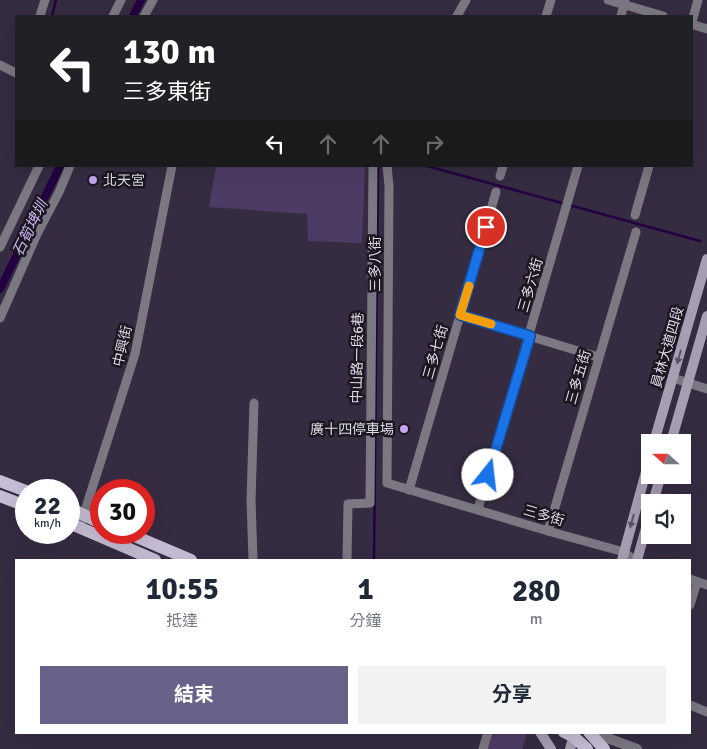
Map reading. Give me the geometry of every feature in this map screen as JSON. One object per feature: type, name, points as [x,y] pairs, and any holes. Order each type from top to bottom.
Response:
[{"type":"main road","name":"員林大道四段","points":[[656,434],[707,259]]},
{"type":"main road","points":[[673,434],[707,316]]},
{"type":"main road","points":[[0,482],[15,487]]},
{"type":"main road","points":[[623,556],[643,484]]},
{"type":"main road","points":[[0,496],[15,502]]},
{"type":"main road","points":[[80,523],[154,559]]},
{"type":"main road","points":[[635,559],[641,542]]},
{"type":"main road","points":[[153,544],[189,559]]},
{"type":"main road","points":[[541,734],[551,749]]},
{"type":"main road","points":[[571,738],[588,748],[589,734]]},
{"type":"main road","points":[[591,734],[604,749]]},
{"type":"street","points":[[40,15],[45,0]]},
{"type":"street","points":[[114,15],[121,0]]},
{"type":"street","points":[[145,15],[153,0]]},
{"type":"street","points":[[458,15],[466,0]]},
{"type":"street","points":[[546,15],[551,0]]},
{"type":"street","points":[[608,0],[625,3],[660,15]]},
{"type":"street","points":[[693,18],[698,0]]},
{"type":"street","points":[[621,15],[625,3]]},
{"type":"street","points":[[693,26],[707,29]]},
{"type":"street","points":[[0,65],[15,72]]},
{"type":"street","points":[[0,247],[39,167]]},
{"type":"street","points":[[0,318],[37,234],[70,167]]},
{"type":"street","name":"中興街","points":[[80,513],[136,354],[172,167]]},
{"type":"street","name":"中山路一段6巷","points":[[347,559],[348,504],[370,503],[373,167]]},
{"type":"street","name":"三多八街","points":[[387,167],[389,196],[387,483]]},
{"type":"street","points":[[500,176],[503,167]]},
{"type":"street","name":"三多六街","points":[[478,510],[578,167]]},
{"type":"street","points":[[635,214],[649,167]]},
{"type":"street","name":"三多七街","points":[[409,490],[496,192]]},
{"type":"street","name":"三多五街","points":[[548,531],[636,232]]},
{"type":"street","points":[[460,315],[598,357]]},
{"type":"street","points":[[673,378],[707,389]]},
{"type":"street","points":[[253,559],[251,500],[254,403]]},
{"type":"street","name":"三多街","points":[[387,483],[548,531],[623,556]]},
{"type":"street","points":[[691,597],[693,580],[707,585]]},
{"type":"street","points":[[691,705],[707,712]]},
{"type":"street","points":[[483,749],[487,734]]},
{"type":"street","points":[[595,734],[637,749]]},
{"type":"shaded area","points":[[216,167],[365,167],[362,243],[308,241],[307,214],[209,207]]},
{"type":"shaded area","points":[[491,734],[527,734],[522,749],[487,749]]},
{"type":"waterway","points":[[52,15],[56,0]]},
{"type":"waterway","name":"石筍埤圳","points":[[134,15],[141,0]]},
{"type":"waterway","name":"石筍埤圳","points":[[0,289],[60,167]]},
{"type":"waterway","points":[[374,559],[378,167]]},
{"type":"waterway","points":[[431,167],[700,241]]},
{"type":"slow traffic","points":[[469,286],[460,315],[491,324]]},
{"type":"place","name":"北天宮","points":[[93,180]]},
{"type":"place","name":"廣十四停車場","points":[[404,429]]},
{"type":"route","points":[[486,227],[460,315],[530,336],[488,475]]}]
